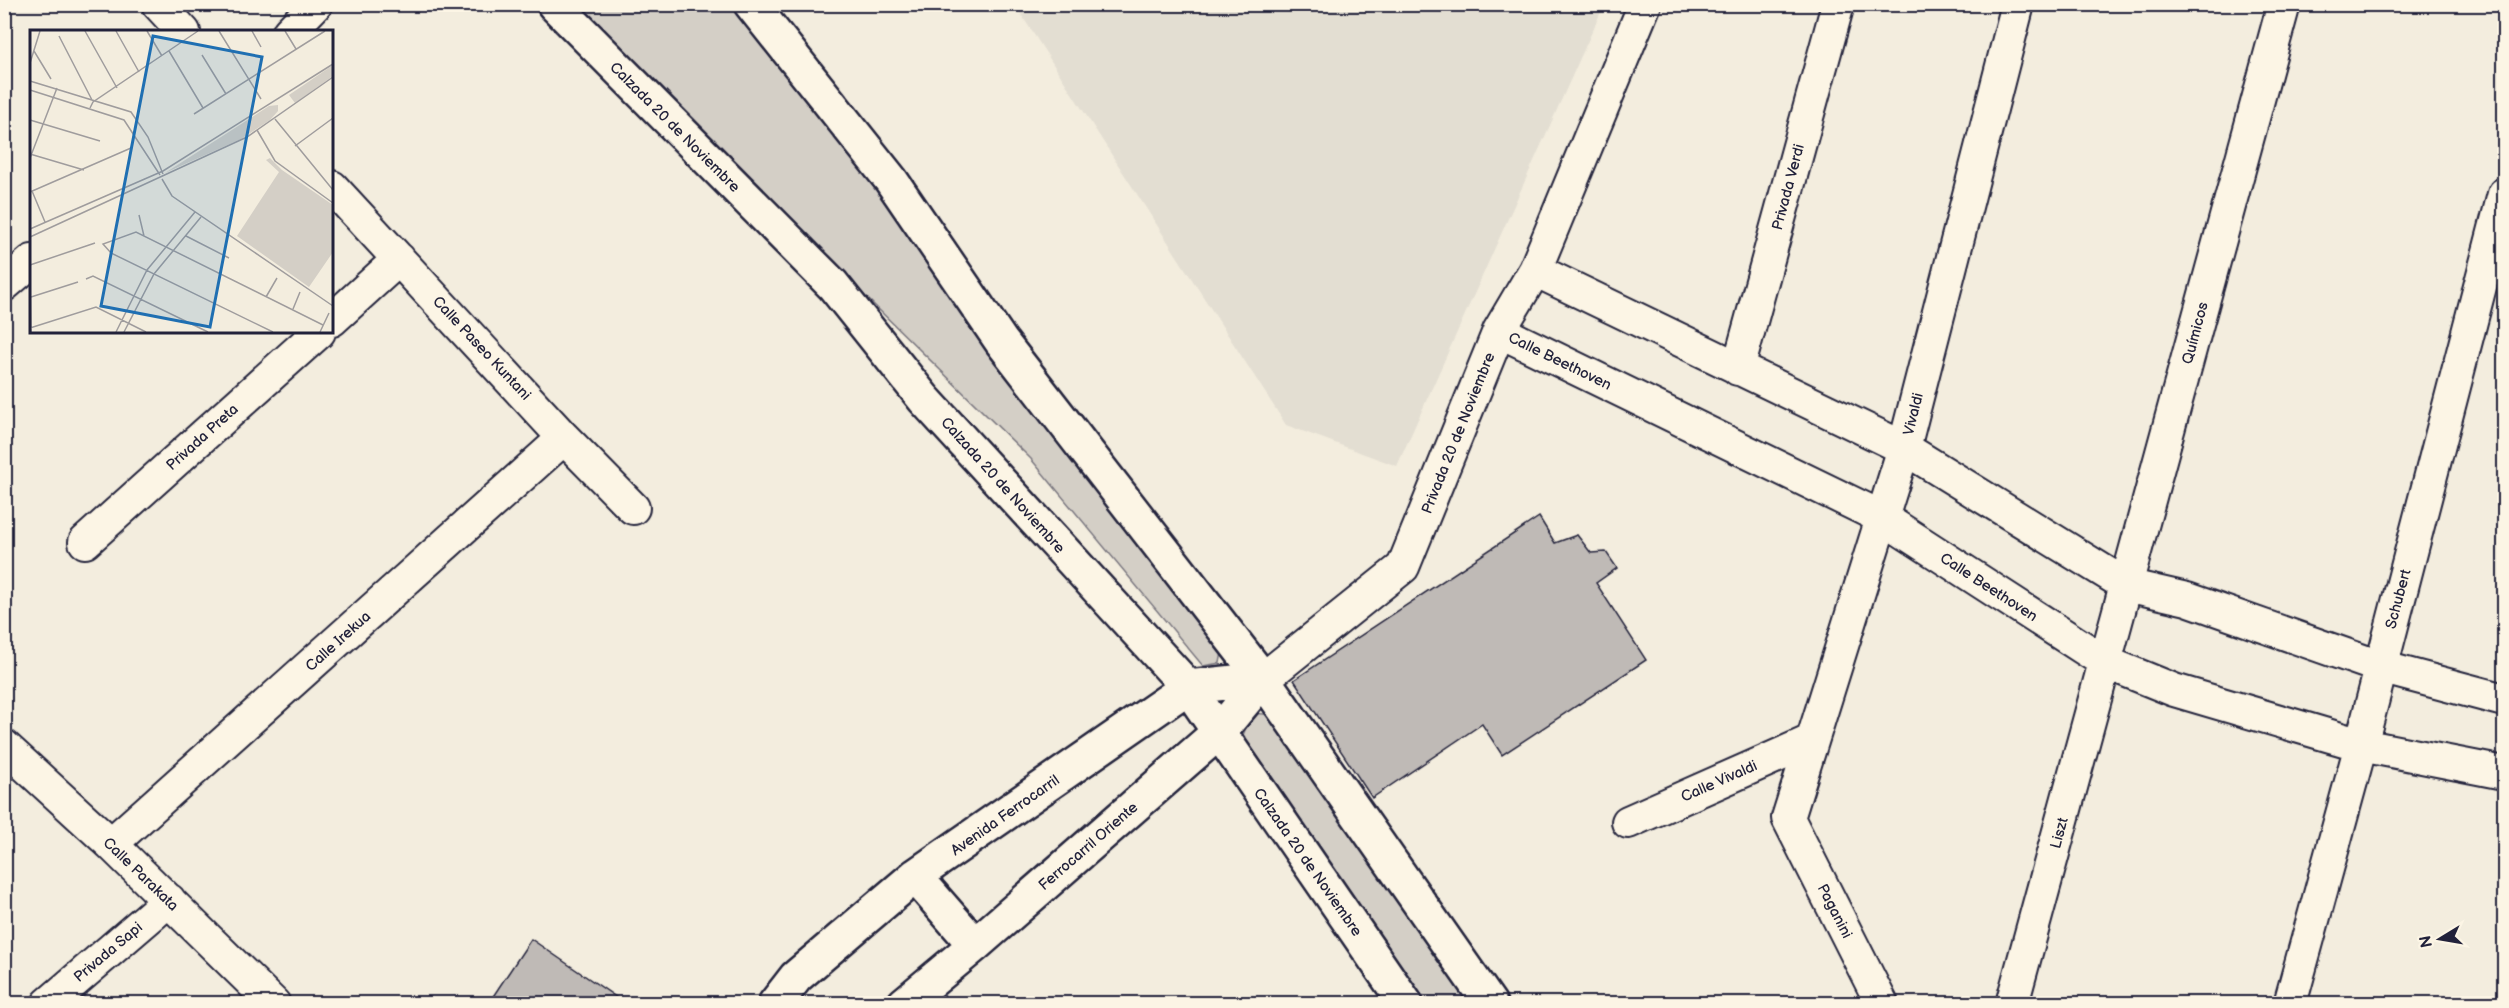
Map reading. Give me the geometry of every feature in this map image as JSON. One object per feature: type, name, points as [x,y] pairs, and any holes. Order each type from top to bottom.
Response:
[{"type":"main road","name":"Calzada 20 de Noviembre","points":[[554,4],[833,285],[924,399],[1188,687],[1406,1004]]},
{"type":"main road","points":[[751,4],[891,180],[1001,341],[1263,679],[1490,1004]]},
{"type":"main road","name":"Avenida Ferrocarril","points":[[775,1004],[796,977],[915,876],[1188,687],[1263,679]]},
{"type":"main road","name":"Ferrocarril Oriente","points":[[904,1004],[1219,732],[1263,679]]},
{"type":"main road","points":[[915,876],[975,945]]},
{"type":"street","points":[[158,4],[182,30]]},
{"type":"street","points":[[291,30],[316,4]]},
{"type":"street","name":"Privada 20 de Noviembre","points":[[1263,679],[1403,567],[1499,331],[1535,270],[1645,4]]},
{"type":"street","name":"Privada Verdi","points":[[1738,369],[1838,4]]},
{"type":"street","name":"Vivaldi","points":[[1788,818],[1904,448],[2018,4]]},
{"type":"street","name":"Químicos","points":[[2105,662],[2284,4]]},
{"type":"street","name":"Calle Paseo Kuntani","points":[[333,188],[564,438],[633,508]]},
{"type":"street","name":"Schubert","points":[[2290,1004],[2361,745],[2505,194]]},
{"type":"street","points":[[333,319],[399,259]]},
{"type":"street","points":[[4,285],[30,263]]},
{"type":"street","points":[[1535,270],[1904,448],[2126,585],[2187,599],[2380,667],[2505,700]]},
{"type":"street","name":"Calle Beethoven","points":[[1499,331],[1881,517],[2105,662],[2174,690],[2361,745],[2505,773]]},
{"type":"street","name":"Privada Preta","points":[[85,542],[318,333]]},
{"type":"street","name":"Calle Irekua","points":[[111,844],[564,438]]},
{"type":"street","name":"Liszt","points":[[2013,1004],[2105,662]]},
{"type":"street","name":"Calle Vivaldi","points":[[1628,822],[1811,741]]},
{"type":"street","name":"Calle Parakata","points":[[4,746],[111,844],[274,1004]]},
{"type":"street","name":"Paganini","points":[[1788,818],[1882,1004]]},
{"type":"street","name":"Privada Sapi","points":[[48,1004],[169,900]]},
{"type":"shaded area","points":[[578,5],[734,5],[774,46],[1224,642],[1220,663],[1203,666],[1031,459],[769,202]]},
{"type":"shaded area","points":[[1015,5],[1604,5],[1397,466],[1286,425]]},
{"type":"shaded area","points":[[1252,713],[1275,715],[1470,1003],[1427,1003],[1243,735]]},
{"type":"building","points":[[1539,517],[1555,543],[1577,535],[1591,553],[1606,552],[1617,568],[1596,583],[1646,660],[1502,755],[1482,724],[1372,798],[1294,680]]},
{"type":"building","points":[[531,939],[626,1004],[488,1004]]}]
